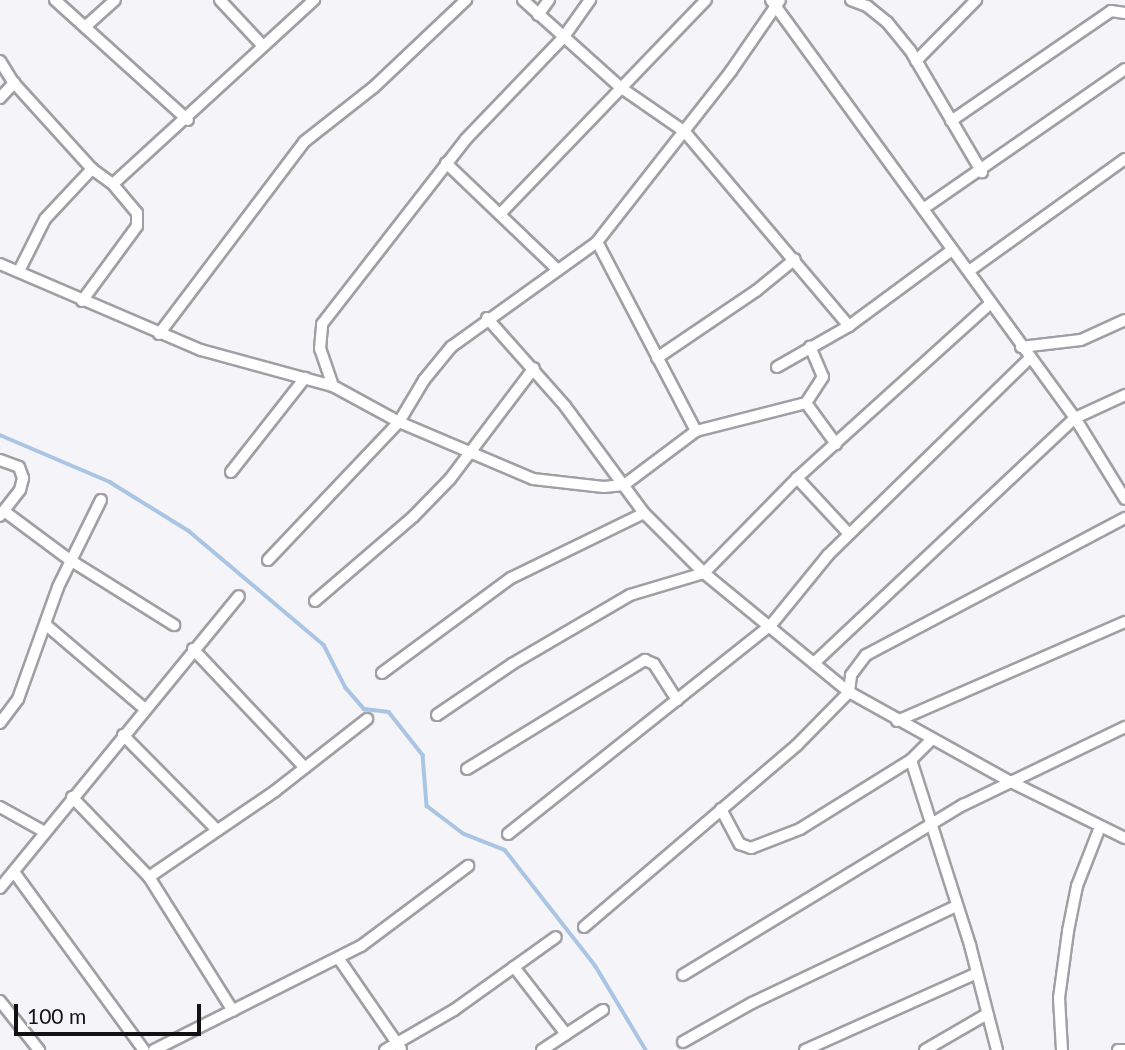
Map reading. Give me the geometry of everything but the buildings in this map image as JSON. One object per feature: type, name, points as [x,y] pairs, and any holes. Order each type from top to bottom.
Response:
[{"type":"street","points":[[55,0],[188,120]]},
{"type":"street","points":[[85,27],[115,0]]},
{"type":"street","points":[[219,0],[262,46]]},
{"type":"street","points":[[113,184],[188,120],[262,46],[314,0]]},
{"type":"street","points":[[159,334],[304,142],[374,87],[466,0]]},
{"type":"street","points":[[523,0],[620,87],[685,132],[849,326]]},
{"type":"street","points":[[538,15],[550,0]]},
{"type":"street","points":[[333,386],[320,349],[322,324],[446,163],[563,38],[590,0]]},
{"type":"street","points":[[500,214],[706,0]]},
{"type":"street","points":[[851,0],[867,6],[887,22],[916,61],[982,172]]},
{"type":"street","points":[[916,61],[976,0]]},
{"type":"street","points":[[268,560],[399,422],[436,364],[486,317],[597,242],[685,132],[776,2],[1029,359],[1121,480],[1125,499]]},
{"type":"street","points":[[951,121],[1111,11],[1125,13]]},
{"type":"street","points":[[0,61],[14,83],[92,169],[113,184],[137,213],[137,226],[82,300]]},
{"type":"street","points":[[923,209],[982,172],[1125,69]]},
{"type":"street","points":[[0,98],[14,83]]},
{"type":"street","points":[[969,271],[1125,159]]},
{"type":"street","points":[[446,163],[558,270]]},
{"type":"street","points":[[19,271],[45,219],[92,169]]},
{"type":"street","points":[[597,242],[696,431]]},
{"type":"street","points":[[777,368],[849,326],[952,250]]},
{"type":"street","points":[[657,358],[756,291],[795,259]]},
{"type":"street","points":[[0,264],[159,334],[241,362],[333,386],[399,422],[470,449],[533,479],[571,486],[624,485],[696,431],[806,402],[823,377],[810,347]]},
{"type":"street","points":[[437,715],[512,664],[620,601],[662,582],[704,573],[796,478],[991,303]]},
{"type":"street","points":[[486,317],[534,368],[645,513],[704,573],[771,625],[849,692],[931,740],[1125,838]]},
{"type":"street","points":[[1021,347],[1081,340],[1125,320]]},
{"type":"street","points":[[508,834],[771,625],[806,579],[849,534],[1029,359]]},
{"type":"street","points":[[315,601],[413,517],[450,479],[470,449],[534,368]]},
{"type":"street","points":[[231,471],[305,378]]},
{"type":"street","points":[[814,663],[1075,418],[1125,395]]},
{"type":"street","points":[[806,402],[836,444]]},
{"type":"street","points":[[0,460],[19,467],[23,478],[2,514],[174,625]]},
{"type":"street","points":[[796,478],[849,534]]},
{"type":"street","points":[[0,723],[18,699],[70,560],[102,500]]},
{"type":"street","points":[[382,673],[511,578],[645,513]]},
{"type":"street","points":[[584,927],[797,745],[849,692],[851,675],[866,655],[1125,518]]},
{"type":"street","points":[[0,888],[14,873],[43,831],[239,596]]},
{"type":"street","points":[[897,720],[1125,622]]},
{"type":"street","points":[[45,624],[145,709]]},
{"type":"street","points":[[193,649],[305,768]]},
{"type":"street","points":[[467,769],[645,660],[654,664],[677,700]]},
{"type":"street","points":[[149,877],[305,768],[367,719]]},
{"type":"street","points":[[683,975],[898,848],[929,825],[1125,727]]},
{"type":"street","points":[[123,735],[217,830]]},
{"type":"street","points":[[721,809],[740,844],[751,848],[800,828],[911,760],[931,740]]},
{"type":"street","points":[[911,760],[977,974],[997,1050]]},
{"type":"street","points":[[72,797],[149,877],[233,1011]]},
{"type":"street","points":[[0,807],[43,831]]},
{"type":"street","points":[[1062,1050],[1059,999],[1069,931],[1077,886],[1100,827]]},
{"type":"street","points":[[154,1050],[339,959],[468,866]]},
{"type":"street","points":[[14,873],[144,1050]]},
{"type":"street","points":[[683,1042],[752,1003],[956,906]]},
{"type":"street","points":[[385,1050],[399,1047],[556,937]]},
{"type":"street","points":[[339,959],[399,1047]]},
{"type":"street","points":[[514,967],[566,1034]]},
{"type":"street","points":[[805,1050],[977,974]]},
{"type":"street","points":[[0,1001],[39,1050]]},
{"type":"street","points":[[542,1050],[603,1010]]},
{"type":"street","points":[[925,1050],[987,1014]]},
{"type":"street","points":[[1118,1050],[1125,1050]]},
{"type":"waterway","points":[[0,435],[110,482],[189,531],[324,645],[346,688],[364,709],[389,712],[423,755],[427,806],[464,834],[505,850],[595,965],[646,1050]]}]
